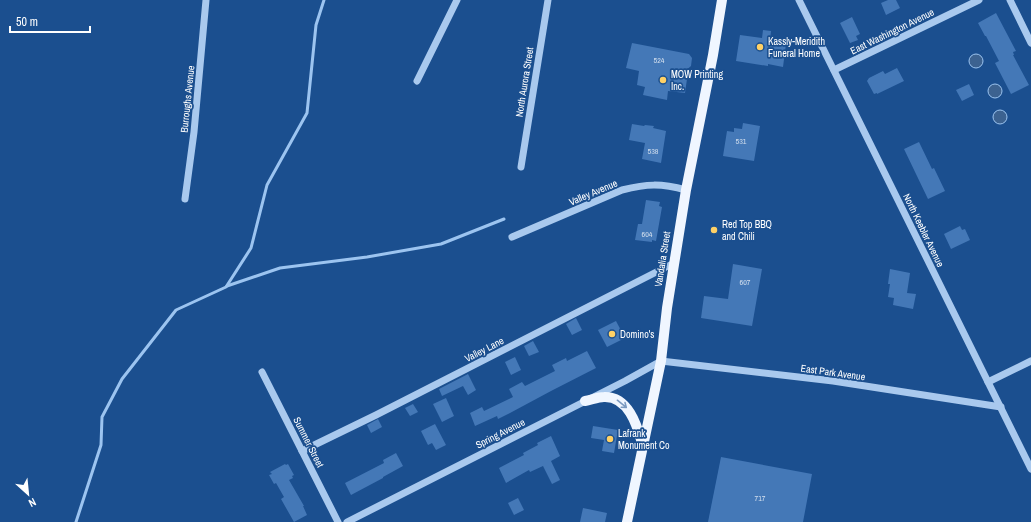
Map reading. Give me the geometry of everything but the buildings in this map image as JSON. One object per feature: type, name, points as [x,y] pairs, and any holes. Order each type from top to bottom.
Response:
[{"type":"main road","name":"Vandalia Street","points":[[627,522],[661,361],[667,308],[686,190],[713,55],[722,0]]},
{"type":"main road","points":[[585,401],[604,397],[619,401],[630,412],[638,429],[643,447]]},
{"type":"street","name":"Burroughs Avenue","points":[[185,200],[194,132],[206,0]]},
{"type":"street","points":[[417,81],[457,0]]},
{"type":"street","name":"North Aurora Street","points":[[521,166],[548,0]]},
{"type":"street","name":"North Keebler Avenue","points":[[799,0],[1031,469]]},
{"type":"street","name":"East Washington Avenue","points":[[834,70],[980,0]]},
{"type":"street","points":[[1010,0],[1031,43]]},
{"type":"street","name":"Valley Avenue","points":[[512,238],[622,190],[640,185],[657,184],[686,190]]},
{"type":"street","name":"Valley Lane","points":[[302,451],[674,263]]},
{"type":"street","name":"Spring Avenue","points":[[347,522],[625,382],[661,361]]},
{"type":"street","name":"East Park Avenue","points":[[661,361],[833,381],[1001,407]]},
{"type":"street","points":[[988,382],[1031,362]]},
{"type":"street","name":"Summer Street","points":[[262,372],[338,522]]},
{"type":"water","points":[[976,54],[981,56],[983,61],[981,66],[976,68],[971,66],[969,61],[971,56]]},
{"type":"water","points":[[995,84],[1000,86],[1002,91],[1000,96],[995,98],[990,96],[988,91],[990,86]]},
{"type":"water","points":[[1000,110],[1005,112],[1007,117],[1005,122],[1000,124],[995,122],[993,117],[995,112]]},
{"type":"waterway","points":[[76,522],[101,445],[102,417],[122,379],[176,310],[226,287],[251,248],[267,185],[307,113],[316,25],[324,0]]},
{"type":"waterway","points":[[227,286],[280,268],[367,257],[441,244],[504,219]]},
{"type":"place","name":"Kassly-Meridith Funeral Home","points":[[760,47]]},
{"type":"place","name":"MOW Printing Inc.","points":[[663,80]]},
{"type":"place","name":"Red Top BBQ and Chili","points":[[714,230]]},
{"type":"place","name":"Domino's","points":[[612,334]]},
{"type":"place","name":"Lafrank Monument Co","points":[[610,439]]}]
